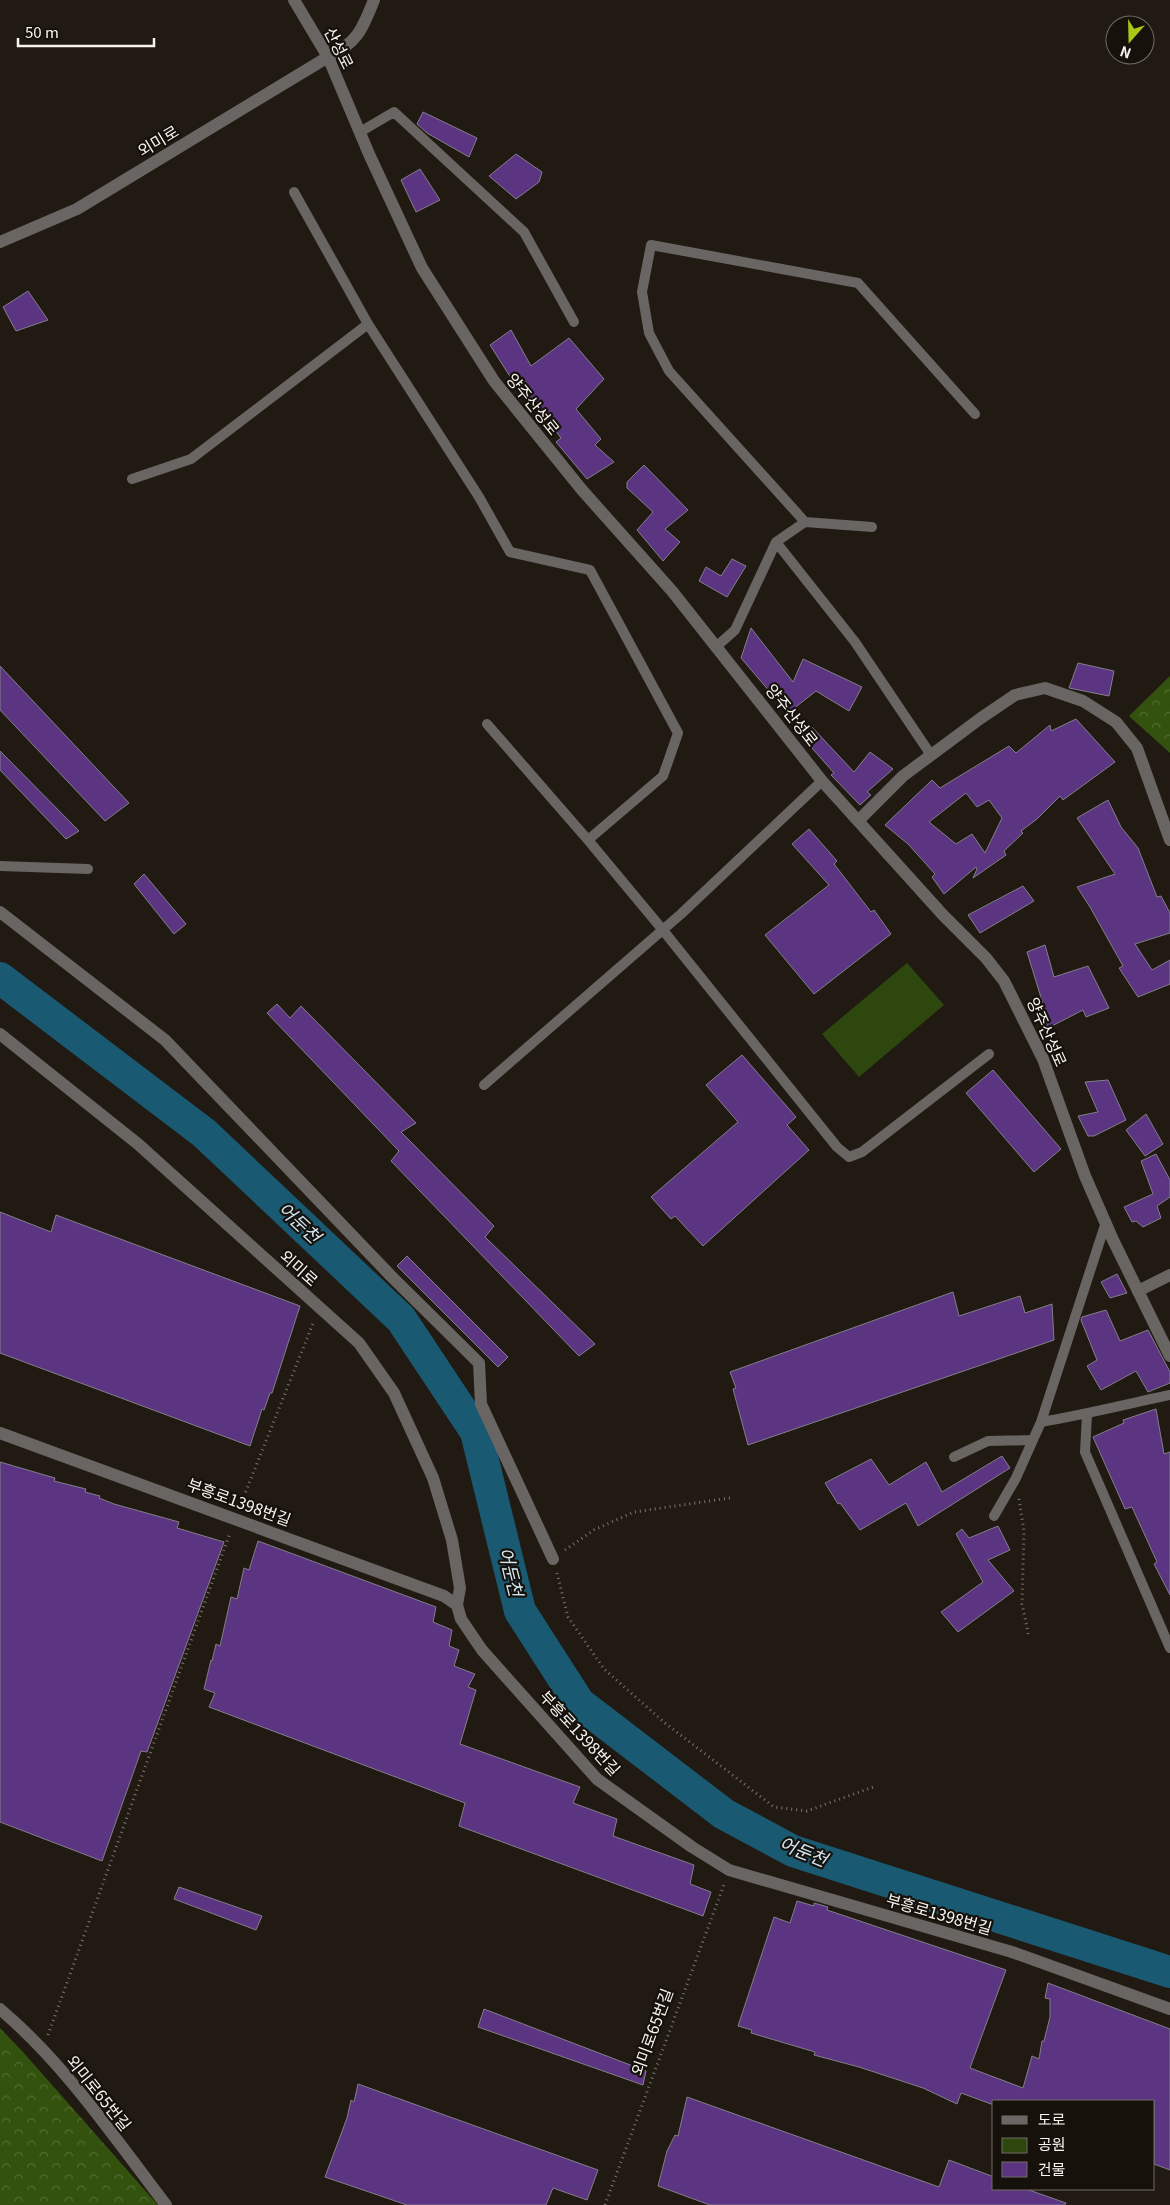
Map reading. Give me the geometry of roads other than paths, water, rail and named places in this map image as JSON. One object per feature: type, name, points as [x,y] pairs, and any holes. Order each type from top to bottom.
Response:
[{"type":"street","name":"산성로","points":[[294,0],[328,57],[351,113]]},
{"type":"street","name":"외미로","points":[[0,242],[77,209],[328,57],[346,48],[362,29],[374,0]]},
{"type":"street","name":"양주산성로","points":[[351,113],[422,268],[494,381],[582,490],[672,591],[822,781],[943,915],[986,958],[1004,981],[1042,1059],[1085,1176],[1170,1356]]},
{"type":"street","points":[[859,820],[903,776],[1015,695],[1045,688],[1083,701],[1116,722],[1137,748],[1170,840]]},
{"type":"street","points":[[0,912],[165,1040],[478,1363],[482,1404],[553,1559]]},
{"type":"street","name":"외미로","points":[[0,1034],[138,1144],[359,1343],[394,1393],[434,1478],[452,1540],[460,1588],[457,1604]]},
{"type":"street","points":[[1138,1291],[1170,1275]]},
{"type":"street","name":"부흥로1398번길","points":[[0,1432],[236,1517],[444,1596],[457,1604],[461,1619],[482,1650],[597,1779],[692,1847],[729,1870],[1012,1952],[1170,2009]]},
{"type":"street","name":"외미로65번길","points":[[0,2009],[43,2050],[86,2101],[166,2205]]},
{"type":"lane","points":[[360,132],[394,112],[524,232],[574,322]]},
{"type":"lane","points":[[294,192],[368,324],[479,497],[510,552],[590,570],[678,734],[664,776],[588,840]]},
{"type":"lane","points":[[805,522],[669,371],[649,333],[642,292],[651,245],[858,283],[975,414]]},
{"type":"lane","points":[[132,479],[191,459],[368,324]]},
{"type":"lane","points":[[717,646],[735,630],[776,542],[805,522],[872,527]]},
{"type":"lane","points":[[776,542],[855,642],[932,755]]},
{"type":"lane","points":[[486,724],[588,840],[837,1147],[849,1157],[862,1152],[989,1054]]},
{"type":"lane","points":[[484,1085],[681,914],[822,781]]},
{"type":"lane","points":[[0,866],[88,868]]},
{"type":"lane","points":[[994,1516],[1016,1478],[1041,1422],[1106,1222]]},
{"type":"lane","points":[[1041,1422],[1087,1414],[1119,1405],[1170,1395]]},
{"type":"lane","points":[[1087,1414],[1085,1452],[1170,1648]]},
{"type":"lane","points":[[954,1457],[988,1441],[1033,1440]]},
{"type":"waterway","name":"어둔천","points":[[0,978],[204,1133],[401,1319],[476,1432],[520,1611],[579,1703],[724,1814],[793,1851],[1170,1972]]}]
